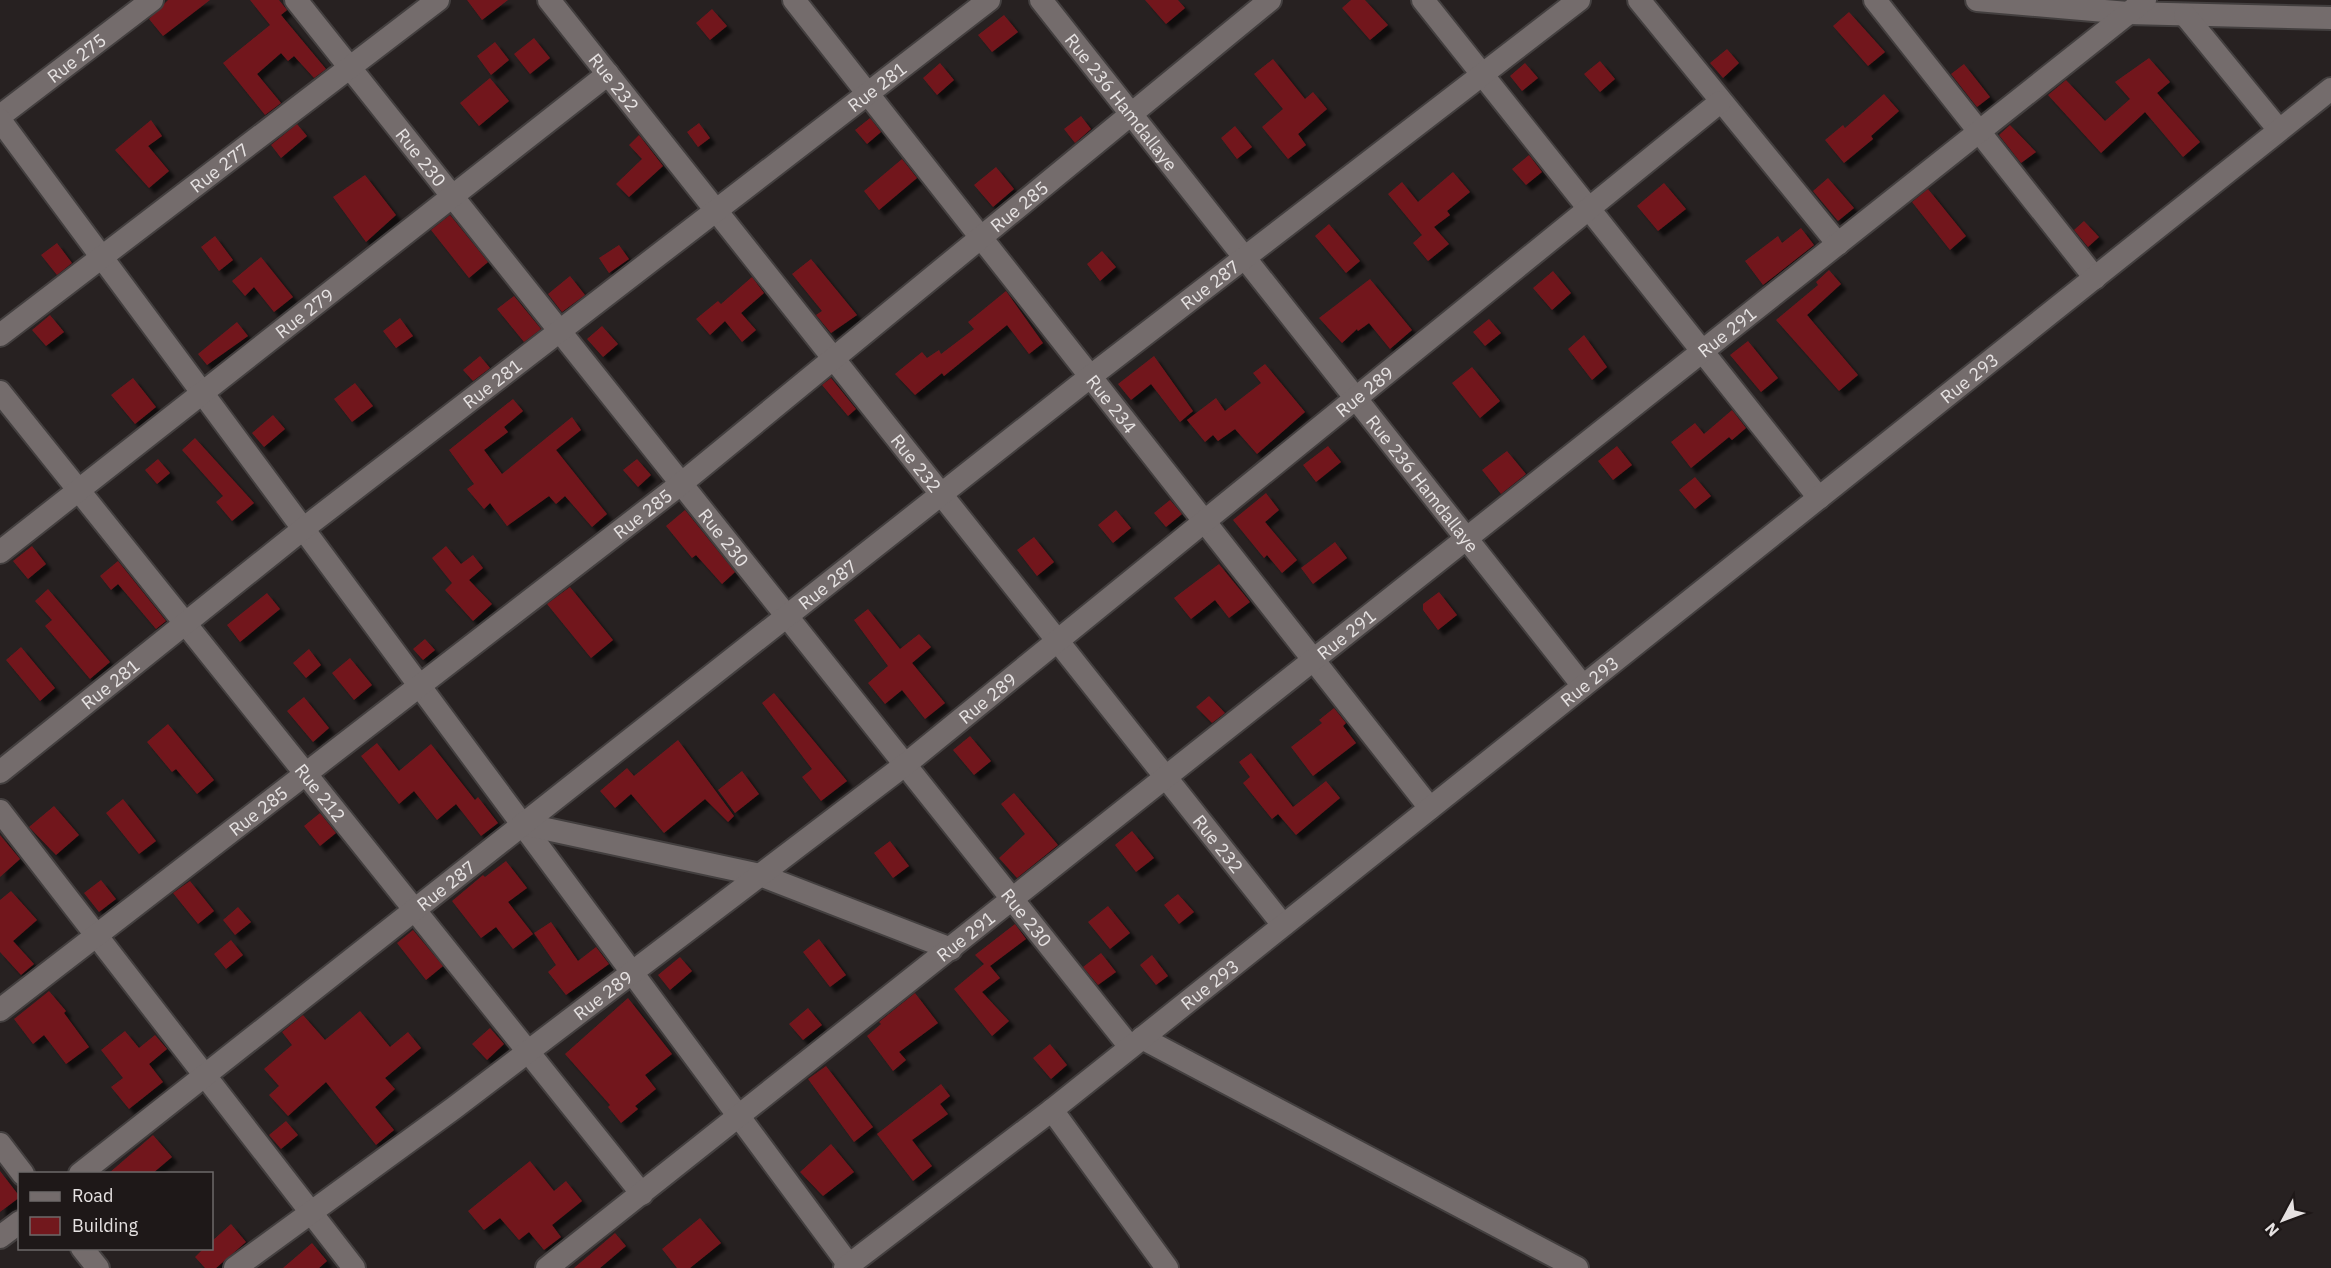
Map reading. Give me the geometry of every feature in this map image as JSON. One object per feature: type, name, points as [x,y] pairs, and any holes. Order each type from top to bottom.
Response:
[{"type":"street","name":"Rue 275","points":[[0,116],[152,0]]},
{"type":"street","name":"Rue 230","points":[[296,0],[1014,899],[1136,1042]]},
{"type":"street","name":"Rue 277","points":[[0,335],[438,0]]},
{"type":"street","name":"Rue 232","points":[[549,0],[1283,925]]},
{"type":"street","name":"Rue 234","points":[[794,0],[1430,808]]},
{"type":"street","name":"Rue 281","points":[[0,772],[303,530],[989,0]]},
{"type":"street","name":"Rue 236 Hamdallaye","points":[[1041,0],[1583,686]]},
{"type":"street","name":"Rue 285","points":[[0,1010],[682,483],[1270,0]]},
{"type":"street","points":[[1424,0],[1818,498]]},
{"type":"street","name":"Rue 287","points":[[81,1172],[1091,376],[1579,0]]},
{"type":"street","points":[[1639,0],[1838,244]]},
{"type":"street","points":[[1875,0],[2095,278]]},
{"type":"street","points":[[1977,0],[2137,7],[2185,15],[2331,18]]},
{"type":"street","name":"Rue 291","points":[[547,1268],[2137,7]]},
{"type":"street","points":[[2185,15],[2280,130]]},
{"type":"street","name":"Rue 279","points":[[0,552],[203,395],[608,74]]},
{"type":"street","name":"Rue 293","points":[[847,1266],[1052,1110],[2331,89]]},
{"type":"street","name":"Rue 289","points":[[235,1268],[528,1051],[906,764],[1720,102]]},
{"type":"street","points":[[0,120],[523,824],[847,1266]]},
{"type":"street","name":"Rue 212","points":[[0,392],[642,1194]]},
{"type":"street","points":[[0,811],[354,1268]]},
{"type":"street","points":[[523,824],[760,875],[951,949]]},
{"type":"street","points":[[1136,1042],[1577,1268]]},
{"type":"street","points":[[1052,1110],[1167,1268]]},
{"type":"street","points":[[0,1144],[22,1172]]},
{"type":"street","points":[[0,1237],[18,1224]]},
{"type":"street","points":[[84,1250],[98,1268]]},
{"type":"building","points":[[168,0],[210,0],[163,36],[149,19]]},
{"type":"building","points":[[250,0],[279,0],[287,10],[281,15],[326,69],[314,78],[294,56],[288,61],[281,53],[257,74],[281,103],[265,115],[223,63],[270,25]]},
{"type":"building","points":[[467,0],[508,0],[482,20]]},
{"type":"building","points":[[1145,0],[1178,0],[1185,8],[1166,24]]},
{"type":"building","points":[[1351,0],[1365,0],[1388,25],[1370,40],[1342,8]]},
{"type":"building","points":[[712,9],[727,26],[710,40],[696,23]]},
{"type":"building","points":[[1849,12],[1885,52],[1868,66],[1833,26]]},
{"type":"building","points":[[1004,15],[1018,32],[992,52],[978,35]]},
{"type":"building","points":[[534,38],[550,58],[530,74],[514,54]]},
{"type":"building","points":[[495,42],[509,60],[491,75],[477,56]]},
{"type":"building","points":[[1727,49],[1739,63],[1723,78],[1710,63]]},
{"type":"building","points":[[2149,58],[2170,82],[2157,93],[2200,142],[2183,157],[2145,112],[2101,153],[2048,95],[2066,80],[2105,121],[2130,99],[2115,82]]},
{"type":"building","points":[[1273,59],[1305,99],[1313,92],[1327,109],[1298,134],[1306,145],[1288,159],[1262,127],[1283,109],[1254,74]]},
{"type":"building","points":[[1600,61],[1615,79],[1600,92],[1584,74]]},
{"type":"building","points":[[940,63],[954,80],[937,95],[923,78]]},
{"type":"building","points":[[1525,63],[1538,78],[1522,91],[1510,76]]},
{"type":"building","points":[[1964,64],[1990,97],[1977,107],[1951,74]]},
{"type":"building","points":[[490,78],[509,101],[479,126],[460,103]]},
{"type":"building","points":[[1884,94],[1899,111],[1871,136],[1873,139],[1844,163],[1825,140],[1843,125],[1845,128]]},
{"type":"building","points":[[1081,116],[1091,129],[1075,143],[1064,129]]},
{"type":"building","points":[[870,118],[881,132],[867,144],[855,130]]},
{"type":"building","points":[[151,120],[162,136],[148,146],[169,171],[149,188],[115,150]]},
{"type":"building","points":[[699,123],[710,138],[698,147],[687,132]]},
{"type":"building","points":[[297,124],[307,136],[281,158],[271,145]]},
{"type":"building","points":[[2010,125],[2036,152],[2021,163],[1999,135]]},
{"type":"building","points":[[1235,126],[1252,147],[1237,159],[1221,138]]},
{"type":"building","points":[[639,135],[663,166],[629,197],[616,184],[642,159],[629,145]]},
{"type":"building","points":[[1529,155],[1542,172],[1526,185],[1512,169]]},
{"type":"building","points":[[902,159],[917,178],[879,210],[864,191]]},
{"type":"building","points":[[996,167],[1014,189],[993,207],[974,185]]},
{"type":"building","points":[[1453,172],[1470,192],[1447,211],[1450,215],[1434,227],[1449,244],[1428,261],[1413,243],[1422,235],[1388,194],[1402,182],[1418,202]]},
{"type":"building","points":[[365,175],[396,215],[366,242],[333,197]]},
{"type":"building","points":[[1828,178],[1854,208],[1838,221],[1813,191]]},
{"type":"building","points":[[1664,183],[1686,209],[1658,231],[1637,206]]},
{"type":"building","points":[[1928,189],[1966,236],[1950,250],[1912,202]]},
{"type":"building","points":[[450,215],[488,262],[469,278],[431,230]]},
{"type":"building","points":[[2084,221],[2099,237],[2088,247],[2074,230]]},
{"type":"building","points":[[1329,224],[1360,261],[1346,273],[1315,236]]},
{"type":"building","points":[[1801,228],[1814,245],[1763,285],[1745,261],[1778,236],[1782,243]]},
{"type":"building","points":[[215,236],[233,260],[219,271],[201,247]]},
{"type":"building","points":[[57,243],[72,263],[57,275],[41,255]]},
{"type":"building","points":[[619,245],[629,259],[609,273],[599,258]]},
{"type":"building","points":[[1102,251],[1116,267],[1100,281],[1087,264]]},
{"type":"building","points":[[261,257],[293,297],[274,312],[254,287],[245,296],[232,281]]},
{"type":"building","points":[[811,259],[857,315],[831,333],[816,315],[822,311],[792,274]]},
{"type":"building","points":[[1829,270],[1841,284],[1807,315],[1858,375],[1839,391],[1776,320],[1818,285],[1816,282]]},
{"type":"building","points":[[1553,271],[1571,293],[1552,310],[1533,288]]},
{"type":"building","points":[[570,276],[585,295],[562,312],[548,294]]},
{"type":"building","points":[[752,277],[764,293],[741,313],[756,330],[742,342],[725,321],[710,335],[696,319],[718,301],[721,304]]},
{"type":"building","points":[[1370,279],[1412,330],[1390,349],[1369,323],[1358,331],[1357,329],[1342,343],[1319,318]]},
{"type":"building","points":[[1006,291],[1043,343],[1029,354],[1007,325],[944,376],[942,373],[915,395],[895,374],[922,352],[927,358],[939,350],[941,354],[974,329],[968,322]]},
{"type":"building","points":[[514,296],[541,329],[524,342],[497,309]]},
{"type":"building","points":[[50,315],[64,332],[46,346],[32,330]]},
{"type":"building","points":[[400,318],[413,336],[396,348],[383,331]]},
{"type":"building","points":[[1489,319],[1501,333],[1485,346],[1473,332]]},
{"type":"building","points":[[237,322],[248,336],[207,365],[198,354]]},
{"type":"building","points":[[602,326],[618,344],[603,357],[587,339]]},
{"type":"building","points":[[1584,335],[1607,367],[1592,380],[1568,349]]},
{"type":"building","points":[[1748,341],[1778,378],[1761,392],[1730,355]]},
{"type":"building","points":[[480,356],[490,368],[473,381],[463,370]]},
{"type":"building","points":[[1154,356],[1193,411],[1180,422],[1151,384],[1131,400],[1118,384]]},
{"type":"building","points":[[1265,364],[1305,412],[1257,454],[1235,429],[1218,441],[1213,435],[1205,442],[1187,420],[1216,398],[1225,411],[1261,383],[1253,373]]},
{"type":"building","points":[[1472,367],[1500,401],[1480,418],[1452,383]]},
{"type":"building","points":[[133,378],[156,407],[135,424],[111,395]]},
{"type":"building","points":[[831,378],[856,409],[848,416],[822,385]]},
{"type":"building","points":[[355,383],[373,406],[352,422],[334,399]]},
{"type":"building","points":[[513,399],[523,411],[504,427],[508,432],[484,450],[502,474],[572,417],[581,430],[556,450],[607,514],[592,527],[565,496],[556,504],[549,496],[507,526],[490,503],[484,509],[467,489],[474,484],[449,450]]},
{"type":"building","points":[[1732,410],[1746,428],[1732,440],[1729,437],[1691,468],[1671,442],[1695,423],[1704,434]]},
{"type":"building","points":[[273,415],[285,429],[264,447],[252,433]]},
{"type":"building","points":[[195,438],[254,503],[232,521],[216,502],[223,496],[182,450]]},
{"type":"building","points":[[1328,446],[1341,462],[1316,482],[1303,465]]},
{"type":"building","points":[[1617,446],[1632,465],[1613,480],[1598,461]]},
{"type":"building","points":[[1507,451],[1526,474],[1501,494],[1482,470]]},
{"type":"building","points":[[158,459],[170,473],[157,484],[145,470]]},
{"type":"building","points":[[637,459],[651,475],[638,487],[623,470]]},
{"type":"building","points":[[1695,477],[1711,496],[1695,509],[1679,490]]},
{"type":"building","points":[[1266,493],[1279,510],[1265,522],[1297,560],[1282,573],[1267,555],[1264,558],[1233,520]]},
{"type":"building","points":[[1170,500],[1182,514],[1166,527],[1154,513]]},
{"type":"building","points":[[685,510],[735,572],[722,584],[696,555],[692,558],[666,526]]},
{"type":"building","points":[[1116,510],[1131,528],[1113,543],[1098,525]]},
{"type":"building","points":[[1034,537],[1054,562],[1037,576],[1017,550]]},
{"type":"building","points":[[1335,542],[1347,558],[1313,584],[1301,568]]},
{"type":"building","points":[[32,546],[46,564],[28,579],[13,561]]},
{"type":"building","points":[[446,546],[461,564],[473,555],[483,568],[469,580],[492,604],[473,621],[445,590],[452,583],[432,558]]},
{"type":"building","points":[[118,561],[166,621],[156,629],[118,584],[111,590],[100,576]]},
{"type":"building","points":[[1219,564],[1250,602],[1229,618],[1215,600],[1191,619],[1174,598]]},
{"type":"building","points":[[570,587],[613,640],[591,658],[547,604]]},
{"type":"building","points":[[48,589],[110,662],[90,679],[45,626],[52,620],[35,601]]},
{"type":"building","points":[[1439,592],[1457,615],[1438,630],[1423,610],[1423,604]]},
{"type":"building","points":[[267,593],[280,609],[240,642],[227,625]]},
{"type":"building","points":[[868,609],[900,649],[919,634],[931,647],[912,663],[945,703],[925,719],[902,690],[885,704],[868,683],[888,666],[854,620]]},
{"type":"building","points":[[425,639],[435,650],[423,660],[413,649]]},
{"type":"building","points":[[21,647],[55,688],[40,701],[6,660]]},
{"type":"building","points":[[309,649],[321,665],[306,678],[293,663]]},
{"type":"building","points":[[350,658],[372,685],[354,700],[332,673]]},
{"type":"building","points":[[774,693],[847,781],[821,801],[802,777],[812,769],[762,703]]},
{"type":"building","points":[[1209,696],[1225,713],[1212,723],[1196,707]]},
{"type":"building","points":[[304,697],[329,728],[313,742],[287,711]]},
{"type":"building","points":[[1334,708],[1346,723],[1343,726],[1356,743],[1313,776],[1291,747],[1322,723],[1319,720]]},
{"type":"building","points":[[168,724],[214,780],[197,794],[176,769],[172,772],[147,742]]},
{"type":"building","points":[[970,736],[991,761],[974,775],[953,750]]},
{"type":"building","points":[[678,740],[734,816],[728,822],[705,799],[664,833],[631,794],[615,808],[600,791],[627,768],[634,776]]},
{"type":"building","points":[[377,743],[399,771],[431,744],[475,800],[478,797],[498,823],[481,836],[456,804],[437,820],[414,791],[399,804],[361,756]]},
{"type":"building","points":[[1251,753],[1293,807],[1326,781],[1340,798],[1296,835],[1278,814],[1272,819],[1243,783],[1250,777],[1239,762]]},
{"type":"building","points":[[742,771],[759,794],[735,813],[718,790]]},
{"type":"building","points":[[1014,793],[1058,845],[1017,878],[999,858],[1025,834],[1001,804]]},
{"type":"building","points":[[123,799],[156,841],[139,854],[106,813]]},
{"type":"building","points":[[54,806],[79,835],[56,855],[29,827]]},
{"type":"building","points":[[320,813],[336,833],[320,846],[304,826]]},
{"type":"building","points":[[1132,831],[1154,858],[1136,872],[1115,845]]},
{"type":"building","points":[[0,835],[20,859],[0,877]]},
{"type":"building","points":[[890,841],[909,866],[893,878],[874,853]]},
{"type":"building","points":[[506,861],[527,888],[508,902],[533,934],[513,949],[496,927],[481,938],[452,901],[483,875],[485,877]]},
{"type":"building","points":[[101,880],[116,899],[99,912],[84,893]]},
{"type":"building","points":[[190,881],[214,911],[198,924],[173,893]]},
{"type":"building","points":[[11,891],[37,920],[13,941],[34,964],[21,975],[0,952],[0,900]]},
{"type":"building","points":[[1178,894],[1194,912],[1179,924],[1164,905]]},
{"type":"building","points":[[1108,906],[1130,933],[1110,949],[1088,922]]},
{"type":"building","points":[[238,907],[251,922],[235,935],[223,920]]},
{"type":"building","points":[[551,922],[578,961],[596,947],[609,964],[566,995],[548,972],[556,965],[534,933]]},
{"type":"building","points":[[1015,924],[1026,939],[990,966],[1000,978],[982,992],[1009,1021],[992,1036],[954,989],[984,964],[975,955]]},
{"type":"building","points":[[413,930],[443,966],[426,980],[397,943]]},
{"type":"building","points":[[819,939],[846,975],[830,987],[803,952]]},
{"type":"building","points":[[231,940],[243,955],[226,969],[214,954]]},
{"type":"building","points":[[1101,953],[1116,972],[1098,985],[1083,967]]},
{"type":"building","points":[[1152,955],[1168,976],[1156,985],[1140,965]]},
{"type":"building","points":[[680,957],[692,971],[670,990],[658,975]]},
{"type":"building","points":[[49,991],[66,1011],[64,1013],[89,1047],[66,1064],[44,1035],[33,1044],[14,1019]]},
{"type":"building","points":[[915,993],[938,1023],[899,1052],[906,1060],[893,1071],[867,1036],[881,1024],[879,1022]]},
{"type":"building","points":[[628,998],[672,1054],[645,1075],[656,1089],[635,1106],[638,1109],[621,1123],[608,1107],[610,1105],[565,1054]]},
{"type":"building","points":[[808,1008],[822,1025],[803,1040],[789,1024]]},
{"type":"building","points":[[360,1011],[390,1047],[408,1032],[421,1048],[385,1078],[395,1089],[375,1107],[394,1130],[376,1145],[326,1082],[288,1116],[269,1095],[279,1086],[264,1069],[292,1045],[282,1032],[303,1015],[325,1040]]},
{"type":"building","points":[[490,1028],[504,1044],[487,1060],[472,1044]]},
{"type":"building","points":[[125,1031],[139,1048],[155,1035],[167,1049],[149,1064],[163,1082],[129,1109],[111,1087],[123,1078],[101,1050]]},
{"type":"building","points":[[1050,1044],[1067,1065],[1051,1079],[1033,1058]]},
{"type":"building","points":[[826,1066],[873,1127],[854,1142],[808,1079]]},
{"type":"building","points":[[941,1084],[950,1096],[940,1104],[948,1114],[912,1140],[932,1166],[913,1181],[877,1134]]},
{"type":"building","points":[[286,1121],[298,1135],[281,1149],[269,1135]]},
{"type":"building","points":[[153,1135],[172,1157],[154,1172],[110,1172]]},
{"type":"building","points":[[831,1144],[854,1172],[823,1196],[800,1172]]},
{"type":"building","points":[[530,1161],[554,1191],[566,1181],[582,1201],[552,1225],[561,1237],[544,1250],[529,1232],[519,1240],[500,1218],[484,1230],[468,1211]]},
{"type":"building","points":[[0,1171],[18,1194],[18,1198],[0,1212]]},
{"type":"building","points":[[700,1218],[721,1243],[690,1268],[677,1268],[662,1249]]},
{"type":"building","points":[[231,1224],[246,1242],[216,1268],[205,1268],[195,1257],[202,1250],[213,1250],[213,1240]]},
{"type":"building","points":[[615,1233],[626,1246],[600,1268],[574,1268]]},
{"type":"building","points":[[312,1243],[327,1261],[319,1268],[283,1268]]}]
